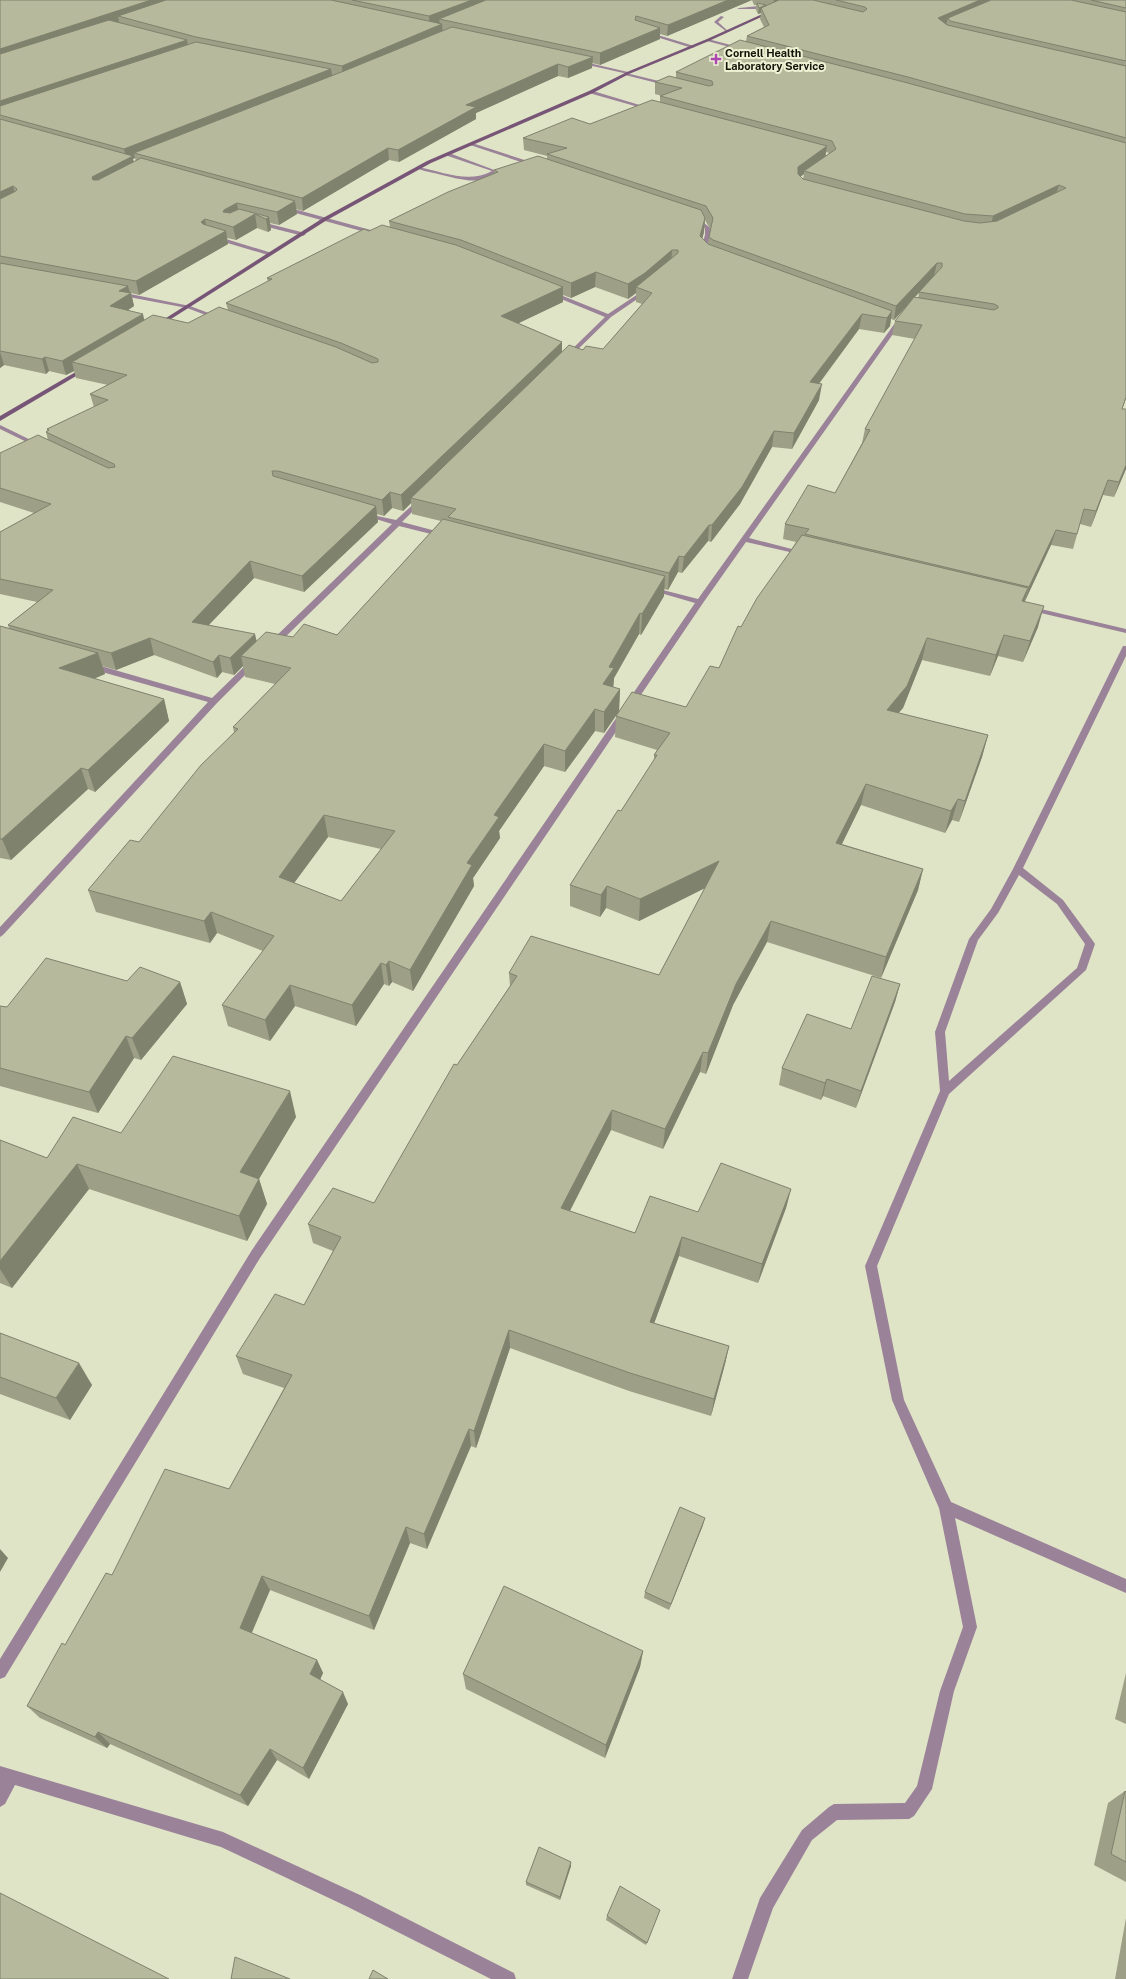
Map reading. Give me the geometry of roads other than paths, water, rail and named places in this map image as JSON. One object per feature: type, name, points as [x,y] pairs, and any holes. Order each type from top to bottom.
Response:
[{"type":"main road","points":[[155,327],[325,219],[418,168],[591,92],[627,73],[693,47],[795,3]]},
{"type":"main road","points":[[0,419],[94,363]]},
{"type":"street","points":[[739,9],[759,7],[776,10]]},
{"type":"street","points":[[722,17],[716,22],[728,32]]},
{"type":"street","points":[[644,31],[693,47]]},
{"type":"street","points":[[708,40],[746,50]]},
{"type":"street","points":[[574,61],[675,86]]},
{"type":"street","points":[[591,92],[658,111]]},
{"type":"street","points":[[472,144],[539,166]]},
{"type":"street","points":[[418,168],[472,179],[493,173],[495,171],[492,168],[447,154]]},
{"type":"street","points":[[279,206],[384,236]]},
{"type":"street","points":[[688,217],[707,225],[709,230],[703,252],[709,256]]},
{"type":"street","points":[[254,222],[303,234]]},
{"type":"street","points":[[212,234],[270,254]]},
{"type":"street","points":[[564,360],[609,316],[652,286]]},
{"type":"street","points":[[545,291],[609,316]]},
{"type":"street","points":[[110,293],[188,307],[224,320]]},
{"type":"street","points":[[0,1672],[256,1254],[891,323],[910,308]]},
{"type":"street","points":[[0,427],[43,448]]},
{"type":"street","points":[[0,933],[214,701],[425,497]]},
{"type":"street","points":[[360,513],[450,538]]},
{"type":"street","points":[[745,539],[807,554]]},
{"type":"street","points":[[639,586],[700,602]]},
{"type":"street","points":[[1025,607],[1126,631]]},
{"type":"street","points":[[945,1091],[940,1032],[974,939],[995,911],[1018,869],[1126,648]]},
{"type":"street","points":[[84,665],[214,701]]},
{"type":"street","points":[[740,1979],[766,1904],[807,1836],[834,1812],[909,1811],[924,1789],[946,1691],[970,1627],[946,1507],[898,1400],[871,1266],[945,1091],[1081,970],[1090,944],[1060,902],[1018,869]]},
{"type":"street","points":[[946,1507],[1126,1586]]},
{"type":"street","points":[[0,1799],[6,1775],[223,1840],[354,1900],[508,1979]]},
{"type":"place","name":"Cornell Health Laboratory Service","points":[[716,59]]}]
